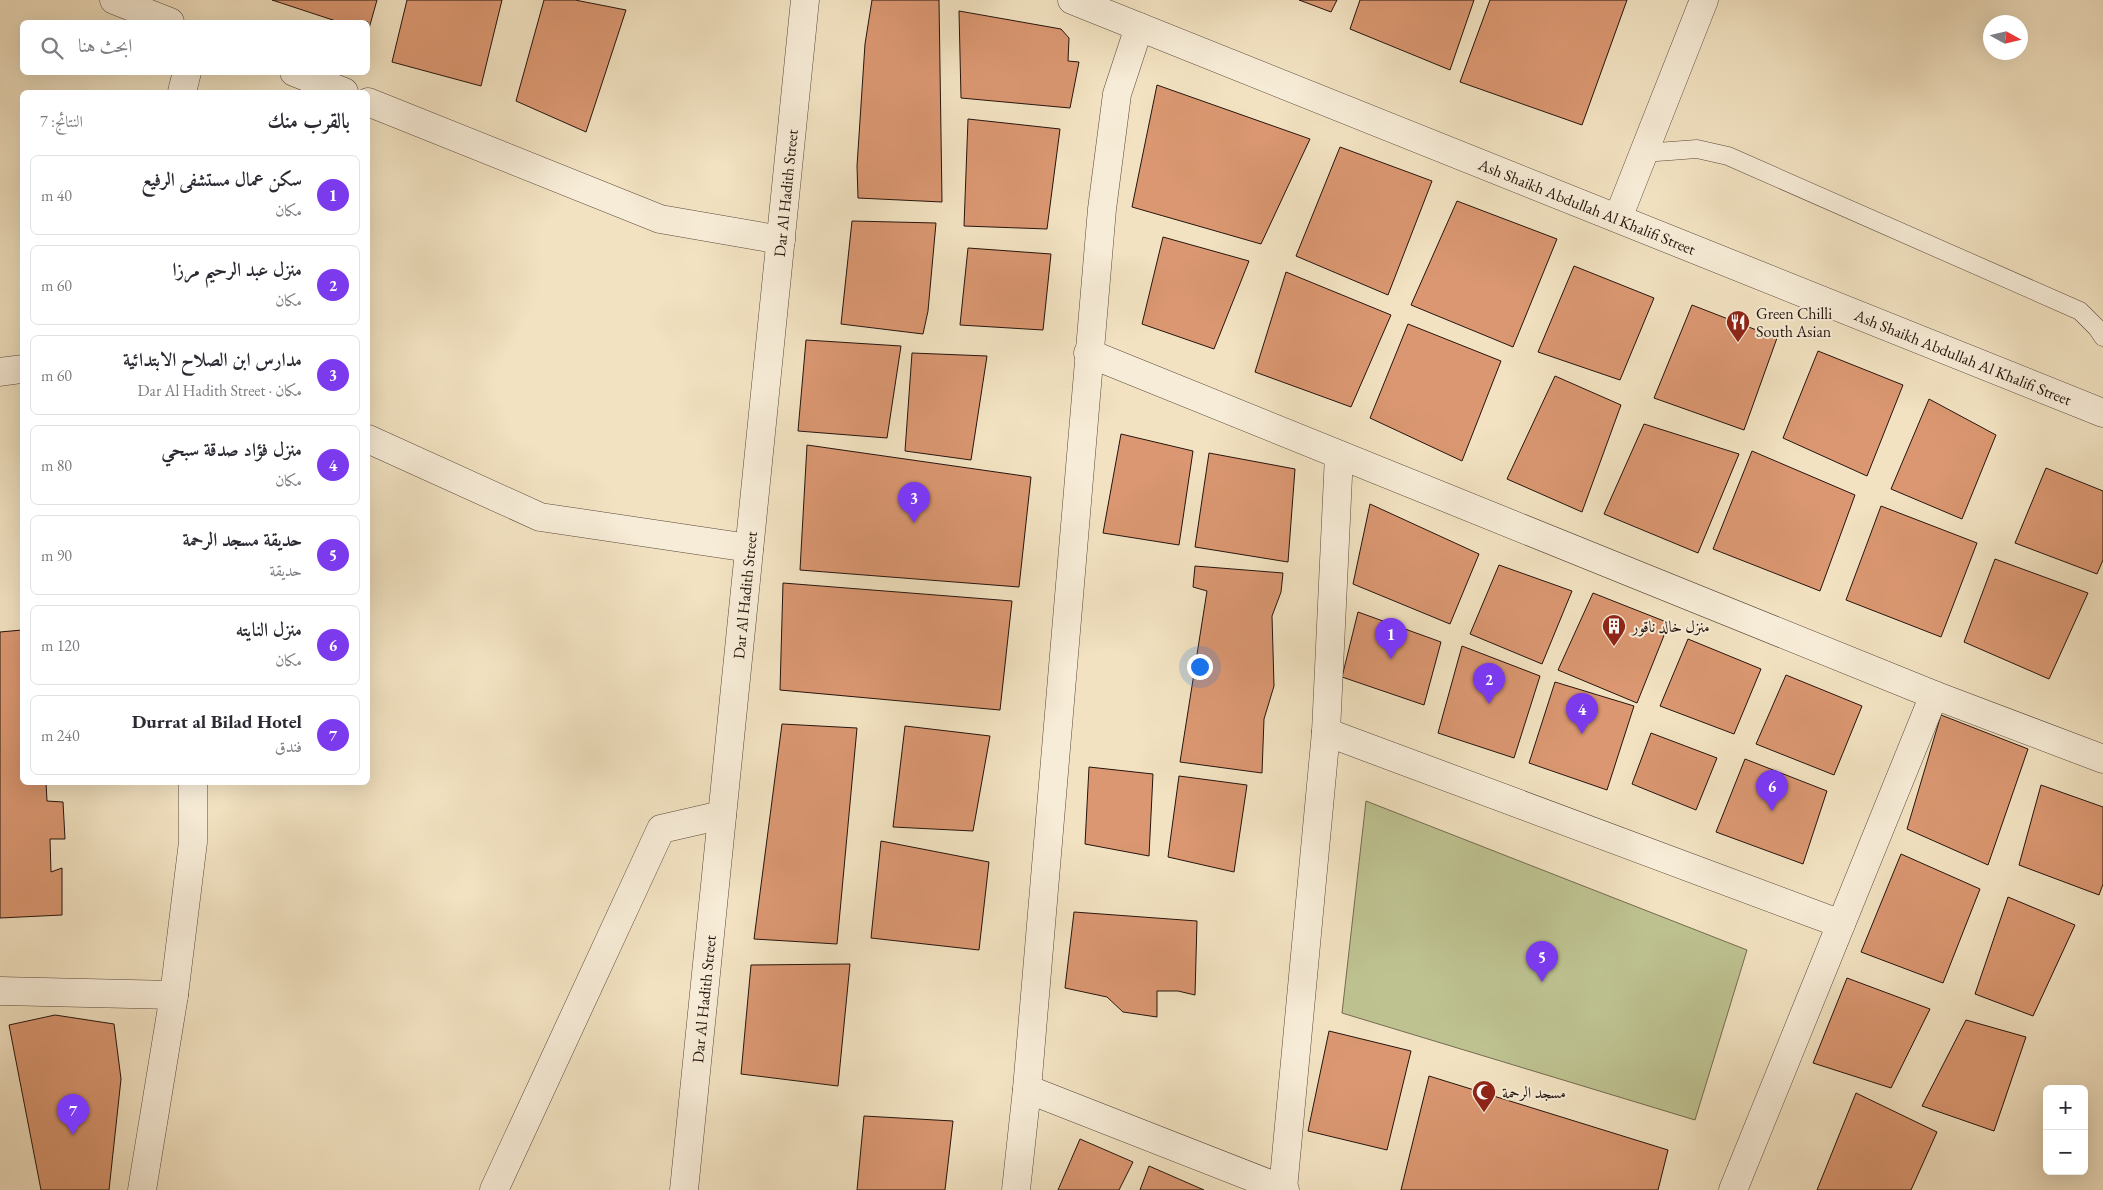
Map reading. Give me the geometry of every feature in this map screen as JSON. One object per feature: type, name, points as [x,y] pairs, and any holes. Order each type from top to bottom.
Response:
[{"type":"street","points":[[114,0],[165,20]]},
{"type":"street","name":"Dar Al Hadith Street","points":[[684,1190],[805,0]]},
{"type":"street","name":"Ash Shaikh Abdullah Al Khalifi Street","points":[[1072,0],[2103,413]]},
{"type":"street","points":[[1618,218],[1704,0]]},
{"type":"street","points":[[1016,1190],[1027,1089],[1088,353],[1102,209],[1117,94],[1139,27]]},
{"type":"street","points":[[182,90],[186,75]]},
{"type":"street","points":[[302,75],[339,90]]},
{"type":"street","points":[[370,103],[660,219],[781,240]]},
{"type":"street","points":[[1088,353],[1934,695],[2103,759]]},
{"type":"street","points":[[0,372],[20,369]]},
{"type":"street","points":[[370,439],[540,517],[750,548]]},
{"type":"street","points":[[1027,1089],[1284,1189],[1326,732],[1339,454]]},
{"type":"street","points":[[1732,1190],[1934,695]]},
{"type":"street","points":[[1326,732],[1840,924]]},
{"type":"street","points":[[142,1190],[174,995],[193,842],[193,785]]},
{"type":"street","points":[[494,1190],[661,829],[722,815]]},
{"type":"street","points":[[0,990],[174,995]]},
{"type":"lane","points":[[1643,154],[1697,149],[1728,156],[2080,310],[2098,328],[2103,337]]},
{"type":"green space","points":[[1366,801],[1747,950],[1695,1120],[1342,1013]]},
{"type":"building","points":[[272,0],[377,0],[370,25],[370,20],[333,20]]},
{"type":"building","points":[[407,0],[502,0],[481,86],[392,62]]},
{"type":"building","points":[[544,0],[575,0],[626,10],[586,132],[516,101]]},
{"type":"building","points":[[872,0],[939,0],[942,202],[858,198],[857,166],[865,44]]},
{"type":"building","points":[[1299,0],[1337,0],[1331,12]]},
{"type":"building","points":[[1360,0],[1474,0],[1450,70],[1350,29]]},
{"type":"building","points":[[1490,0],[1627,0],[1582,125],[1460,82]]},
{"type":"building","points":[[959,11],[1061,29],[1069,38],[1068,61],[1079,62],[1070,108],[961,98]]},
{"type":"building","points":[[1157,85],[1310,139],[1261,244],[1132,207]]},
{"type":"building","points":[[968,119],[1060,129],[1047,229],[964,226]]},
{"type":"building","points":[[1340,147],[1432,181],[1388,295],[1296,256]]},
{"type":"building","points":[[1457,201],[1557,239],[1513,347],[1411,305]]},
{"type":"building","points":[[852,221],[936,223],[928,311],[923,334],[841,324]]},
{"type":"building","points":[[1163,237],[1249,261],[1214,349],[1142,324]]},
{"type":"building","points":[[968,248],[1051,254],[1043,330],[960,325]]},
{"type":"building","points":[[1574,266],[1654,298],[1620,380],[1538,352]]},
{"type":"building","points":[[1286,272],[1391,315],[1351,407],[1255,372]]},
{"type":"building","points":[[1692,305],[1777,338],[1744,430],[1654,398]]},
{"type":"building","points":[[1408,324],[1501,361],[1462,461],[1370,418]]},
{"type":"building","points":[[806,340],[901,346],[887,438],[798,431]]},
{"type":"building","points":[[1818,351],[1903,385],[1867,476],[1783,438]]},
{"type":"building","points":[[912,353],[987,356],[971,460],[905,451]]},
{"type":"building","points":[[1555,376],[1621,405],[1582,512],[1507,479]]},
{"type":"building","points":[[1929,399],[1996,435],[1962,519],[1891,489]]},
{"type":"building","points":[[1644,424],[1739,454],[1698,553],[1604,514]]},
{"type":"building","points":[[1121,434],[1193,451],[1179,545],[1103,533]]},
{"type":"building","points":[[807,445],[1031,477],[1019,587],[800,570]]},
{"type":"building","points":[[1752,451],[1855,495],[1820,591],[1713,549]]},
{"type":"building","points":[[1209,453],[1295,469],[1288,562],[1195,547]]},
{"type":"building","points":[[2046,468],[2103,491],[2103,560],[2097,574],[2015,543]]},
{"type":"building","points":[[1370,504],[1479,554],[1450,624],[1353,584]]},
{"type":"building","points":[[1881,506],[1977,543],[1941,637],[1846,600]]},
{"type":"building","points":[[1995,559],[2088,593],[2049,679],[1964,642]]},
{"type":"building","points":[[1499,565],[1572,591],[1542,664],[1470,634]]},
{"type":"building","points":[[1195,566],[1283,573],[1281,592],[1272,616],[1274,686],[1264,719],[1262,773],[1180,762],[1207,591],[1193,587]]},
{"type":"building","points":[[783,583],[1012,601],[1000,710],[780,690]]},
{"type":"building","name":"منزل خالد ناقور","points":[[1593,593],[1669,623],[1637,703],[1558,670]]},
{"type":"building","points":[[1358,612],[1441,642],[1424,705],[1342,677]]},
{"type":"building","points":[[20,630],[20,785],[46,785],[47,801],[63,802],[65,839],[50,839],[51,872],[62,868],[62,915],[0,918],[0,632]]},
{"type":"building","points":[[1688,639],[1761,669],[1734,734],[1660,706]]},
{"type":"building","points":[[1462,646],[1540,676],[1514,758],[1438,733]]},
{"type":"building","points":[[1786,675],[1862,706],[1834,775],[1756,744]]},
{"type":"building","points":[[1555,682],[1634,706],[1607,790],[1529,763]]},
{"type":"building","points":[[1941,715],[2028,749],[1988,865],[1907,829]]},
{"type":"building","points":[[782,724],[857,728],[837,944],[754,939]]},
{"type":"building","points":[[905,726],[990,736],[973,831],[893,827]]},
{"type":"building","points":[[1651,733],[1717,758],[1696,810],[1632,784]]},
{"type":"building","points":[[1745,759],[1827,791],[1803,864],[1716,832]]},
{"type":"building","points":[[1089,767],[1153,774],[1149,856],[1085,844]]},
{"type":"building","points":[[1179,776],[1247,785],[1234,872],[1168,857]]},
{"type":"building","points":[[2041,785],[2103,807],[2103,884],[2099,895],[2019,865]]},
{"type":"building","points":[[881,841],[989,862],[979,950],[871,938]]},
{"type":"building","points":[[1901,854],[1980,889],[1943,983],[1861,952]]},
{"type":"building","points":[[2008,897],[2075,925],[2033,1016],[1975,994]]},
{"type":"building","points":[[1074,912],[1197,921],[1195,995],[1178,991],[1157,991],[1157,1017],[1123,1012],[1107,997],[1065,988]]},
{"type":"building","points":[[850,964],[838,1086],[741,1074],[751,965]]},
{"type":"building","points":[[1847,978],[1930,1009],[1891,1088],[1813,1063]]},
{"type":"building","points":[[55,1015],[114,1024],[121,1079],[109,1190],[41,1190],[9,1025]]},
{"type":"building","points":[[1966,1020],[2026,1037],[1994,1131],[1922,1106]]},
{"type":"building","points":[[1329,1031],[1411,1051],[1387,1150],[1308,1131]]},
{"type":"building","name":"مسجد الرحمة","points":[[1429,1076],[1668,1150],[1658,1190],[1401,1190]]},
{"type":"building","points":[[1856,1093],[1937,1132],[1911,1190],[1817,1190]]},
{"type":"building","points":[[864,1116],[953,1121],[945,1190],[857,1190]]},
{"type":"building","points":[[1080,1139],[1133,1162],[1119,1190],[1058,1190]]},
{"type":"building","points":[[1149,1166],[1204,1190],[1140,1190]]},
{"type":"place","name":"Green Chilli South Asian","points":[[1738,343]]},
{"type":"place","name":"مدارس ابن الصلاح الابتدائية","points":[[914,523]]},
{"type":"place","name":"منزل خالد ناقور","points":[[1614,647]]},
{"type":"place","name":"سكن عمال مستشفى الرفيع","points":[[1391,659]]},
{"type":"place","name":"منزل عبد الرحيم مرزا","points":[[1489,704]]},
{"type":"place","name":"منزل فؤاد صدقة سبحي","points":[[1582,734]]},
{"type":"place","name":"منزل النايته","points":[[1772,811]]},
{"type":"place","name":"حديقة مسجد الرحمة","points":[[1542,982]]},
{"type":"place","name":"مسجد الرحمة","points":[[1484,1113]]},
{"type":"place","name":"Durrat al Bilad Hotel","points":[[73,1135]]}]
